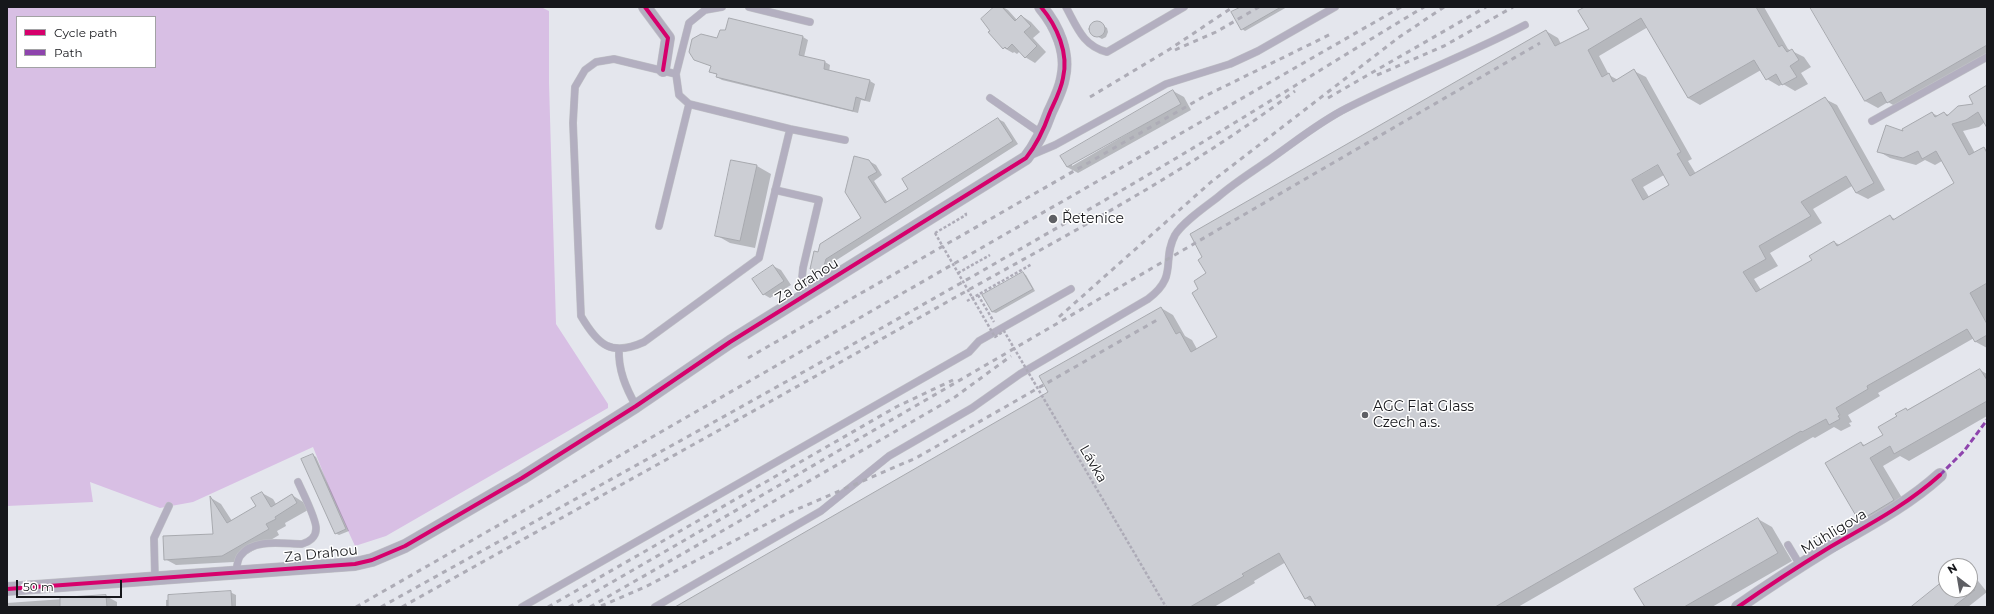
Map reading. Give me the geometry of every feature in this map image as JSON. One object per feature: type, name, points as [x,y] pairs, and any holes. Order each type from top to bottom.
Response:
[{"type":"street","points":[[645,7],[668,38],[663,70]]},
{"type":"street","points":[[1026,158],[1038,143],[1064,77],[1063,50],[1059,37],[1041,7]]},
{"type":"street","name":"Za drahou","points":[[603,428],[730,342],[1026,158]]},
{"type":"street","name":"Za Drahou","points":[[7,589],[355,564],[388,554],[405,546],[522,478],[603,428]]},
{"type":"street","name":"Mühligova","points":[[1738,607],[1800,565],[1900,506],[1924,489],[1940,475]]},
{"type":"lane","points":[[722,7],[705,10],[689,23],[676,74],[679,95],[689,104],[790,129],[845,140]]},
{"type":"lane","points":[[749,7],[810,22]]},
{"type":"lane","points":[[1066,7],[1083,38],[1095,49],[1107,52],[1184,7]]},
{"type":"lane","points":[[1026,158],[1055,145],[1166,84],[1230,64],[1258,51],[1335,7]]},
{"type":"lane","points":[[655,607],[821,511],[889,456],[972,408],[1020,374],[1148,299],[1161,289],[1165,282],[1172,243],[1181,228],[1219,196],[1303,135],[1345,109],[1490,43],[1525,25]]},
{"type":"lane","points":[[1872,121],[1987,57]]},
{"type":"lane","points":[[676,74],[614,59],[596,62],[584,70],[575,87],[573,123],[581,316],[592,335],[607,346],[619,349],[631,348],[644,342],[759,258],[790,129]]},
{"type":"lane","points":[[990,98],[1042,134]]},
{"type":"lane","points":[[659,226],[689,104]]},
{"type":"lane","points":[[775,190],[819,200],[803,268],[802,278],[808,293]]},
{"type":"lane","points":[[522,607],[968,352],[979,341],[1001,331],[1070,289]]},
{"type":"lane","points":[[619,349],[618,364],[628,391],[636,406]]},
{"type":"lane","points":[[236,573],[238,559],[249,548],[260,544],[302,544],[307,542],[315,535],[316,525],[298,482]]},
{"type":"lane","points":[[155,578],[154,538],[169,506]]},
{"type":"lane","points":[[1788,545],[1800,565]]},
{"type":"path","points":[[963,217],[935,233],[995,336],[1001,331]]},
{"type":"path","points":[[958,273],[990,255]]},
{"type":"path","points":[[967,301],[1032,264]]},
{"type":"shaded area","points":[[7,7],[541,7],[549,11],[549,83],[556,324],[608,404],[608,408],[386,536],[355,546],[313,454],[330,490],[313,447],[193,502],[160,508],[90,482],[93,502],[7,506]]},
{"type":"building","points":[[994,7],[1002,7],[1015,21],[1021,15],[1031,26],[1024,32],[1037,46],[1025,58],[1012,44],[1007,49],[1005,47],[1003,49],[988,32],[990,31],[981,19]]},
{"type":"building","points":[[1241,7],[1281,7],[1241,30],[1231,12]]},
{"type":"building","points":[[1585,7],[1756,7],[1779,47],[1782,45],[1787,52],[1792,49],[1799,60],[1790,66],[1797,77],[1782,85],[1776,74],[1766,80],[1754,60],[1688,98],[1641,18],[1588,50],[1602,77],[1609,73],[1613,82],[1634,69],[1681,152],[1677,154],[1690,176],[1825,97],[1832,107],[1874,183],[1856,193],[1846,176],[1801,202],[1811,216],[1759,246],[1766,259],[1743,272],[1756,292],[1812,260],[1809,256],[1834,241],[1837,246],[1890,215],[1893,220],[1954,183],[1936,151],[1922,159],[1918,151],[1903,158],[1877,152],[1886,125],[1903,131],[1902,129],[1932,112],[1935,117],[1944,112],[1947,116],[1958,106],[1973,104],[1969,96],[1987,85],[1987,128],[1978,112],[1966,120],[1952,124],[1969,155],[1984,147],[1987,153],[1987,283],[1970,293],[1987,324],[1987,335],[1975,342],[1967,329],[1867,386],[1868,389],[1836,408],[1840,415],[1838,416],[1840,419],[1829,425],[1826,419],[1802,432],[1801,431],[1495,607],[1316,607],[1310,596],[1305,599],[1279,553],[1242,574],[1244,576],[1190,607],[675,607],[1048,392],[1039,376],[1161,307],[1176,334],[1180,332],[1191,352],[1217,337],[1192,293],[1198,289],[1194,281],[1206,273],[1198,260],[1202,257],[1190,234],[1546,30],[1555,46],[1589,29],[1578,11]],"holes":[[[1658,165],[1669,185],[1643,200],[1632,180]]]},
{"type":"building","points":[[1810,7],[1987,7],[1987,45],[1887,103],[1881,92],[1865,101]]},
{"type":"building","points":[[729,18],[803,36],[799,55],[825,61],[824,69],[870,80],[865,100],[856,97],[853,111],[716,77],[717,74],[709,72],[711,66],[694,60],[689,52],[692,39],[701,34],[717,38],[720,30],[725,30]]},
{"type":"building","points":[[1094,21],[1100,21],[1105,26],[1103,35],[1100,37],[1094,37],[1089,32],[1089,26]]},
{"type":"building","points":[[1173,90],[1181,104],[1067,167],[1060,156]]},
{"type":"building","points":[[998,118],[1013,141],[826,259],[822,272],[810,269],[814,251],[818,252],[820,244],[861,218],[845,192],[854,156],[869,160],[877,172],[868,177],[885,203],[908,189],[902,179]]},
{"type":"building","points":[[731,160],[757,165],[740,241],[715,236]]},
{"type":"building","points":[[773,265],[784,281],[763,295],[752,279]]},
{"type":"building","points":[[1023,272],[1033,289],[992,312],[982,295]]},
{"type":"building","points":[[1980,369],[1987,380],[1987,401],[1894,454],[1890,446],[1870,458],[1894,500],[1859,521],[1825,463],[1861,442],[1863,446],[1883,435],[1878,427],[1897,416],[1895,414],[1906,408],[1907,410]]},
{"type":"building","points":[[313,454],[346,529],[335,534],[301,459]]},
{"type":"building","points":[[262,492],[271,507],[292,494],[297,503],[275,517],[276,519],[266,524],[269,529],[222,556],[164,560],[163,536],[213,534],[210,496],[227,523],[256,506],[251,498]]},
{"type":"building","points":[[1758,518],[1778,553],[1684,607],[1645,607],[1634,589]]},
{"type":"building","points":[[1938,585],[1938,598],[1965,598],[1953,607],[1911,607]]},
{"type":"building","points":[[231,591],[232,607],[168,607],[168,595]]},
{"type":"building","points":[[106,595],[107,607],[60,607],[60,598]]},
{"type":"railway","points":[[1090,97],[1170,49],[1233,7]]},
{"type":"railway","points":[[1175,50],[1216,32],[1259,7]]},
{"type":"railway","points":[[356,607],[1401,7]]},
{"type":"railway","points":[[381,607],[754,400],[1032,242],[1162,167],[1424,7]]},
{"type":"railway","points":[[1059,317],[1211,182],[1398,38],[1444,7]]},
{"type":"railway","points":[[1328,98],[1486,7]]},
{"type":"railway","points":[[1377,75],[1444,46],[1513,7]]},
{"type":"railway","points":[[748,358],[1203,97],[1333,33]]},
{"type":"railway","points":[[569,607],[1540,43]]},
{"type":"railway","points":[[402,607],[1085,225],[1171,175],[1255,120],[1295,91]]},
{"type":"railway","points":[[601,606],[645,587],[786,514],[916,458],[1157,320]]},
{"type":"railway","points":[[590,607],[955,397],[1011,356]]},
{"type":"railway","points":[[548,607],[896,407],[953,380]]},
{"type":"marked path","points":[[1940,475],[1964,451],[1987,420]]},
{"type":"cycle path","points":[[645,7],[668,38],[663,70]]},
{"type":"cycle path","points":[[7,589],[355,564],[372,560],[405,546],[522,478],[636,406],[730,342],[1026,158],[1043,130],[1059,91],[1064,69],[1063,50],[1057,31],[1041,7]]},
{"type":"cycle path","points":[[1738,607],[1807,561],[1901,505],[1940,475]]},
{"type":"place","name":"Řetenice","points":[[1053,219]]},
{"type":"place","name":"AGC Flat Glass Czech a.s.","points":[[1365,415]]}]
